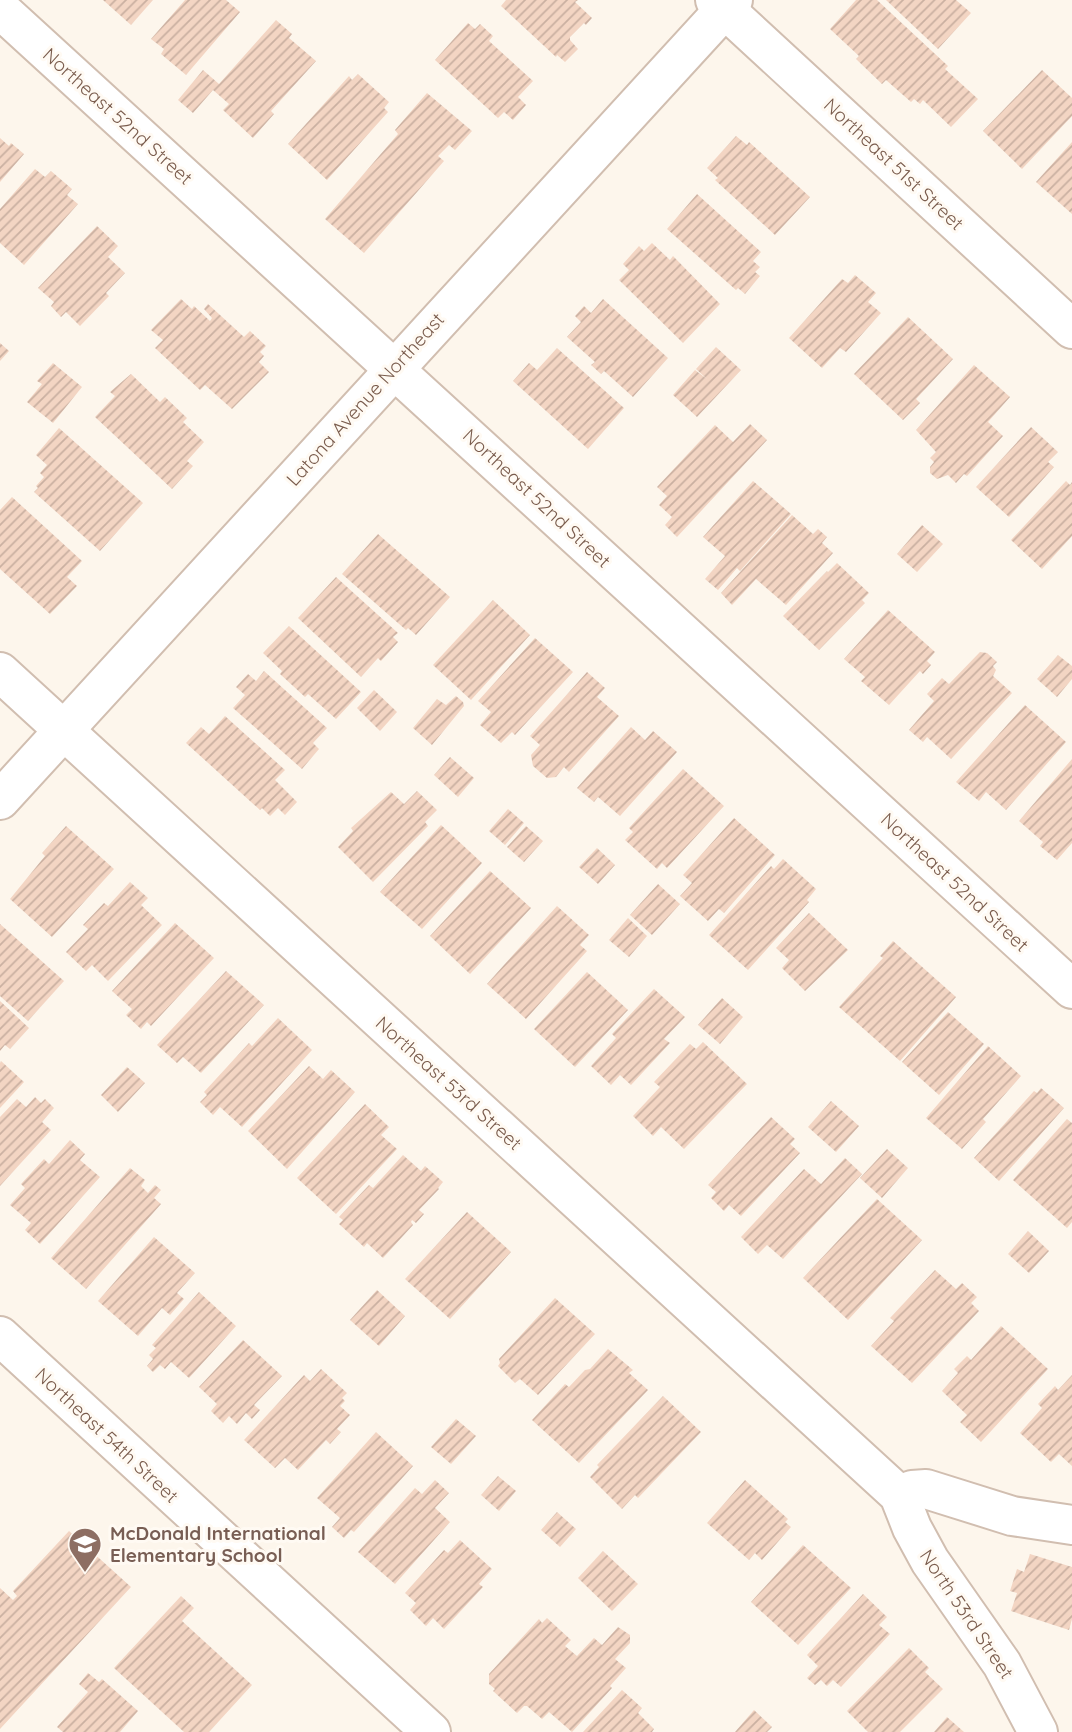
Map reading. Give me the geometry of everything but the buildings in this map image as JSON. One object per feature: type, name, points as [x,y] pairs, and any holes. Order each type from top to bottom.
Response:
[{"type":"street","name":"Northeast 51st Street","points":[[724,3],[1072,329]]},
{"type":"street","name":"Latona Avenue Northeast","points":[[0,800],[724,3]]},
{"type":"street","name":"Northeast 52nd Street","points":[[0,9],[1072,989]]},
{"type":"street","name":"Northeast 53rd Street","points":[[0,671],[899,1495]]},
{"type":"street","name":"Northeast 54th Street","points":[[0,1336],[431,1732]]},
{"type":"street","points":[[899,1495],[926,1489],[1012,1516],[1072,1525]]},
{"type":"street","name":"North 53rd Street","points":[[899,1495],[929,1561],[1002,1664],[1038,1732]]},
{"type":"place","name":"McDonald International Elementary School","points":[[85,1574]]}]
